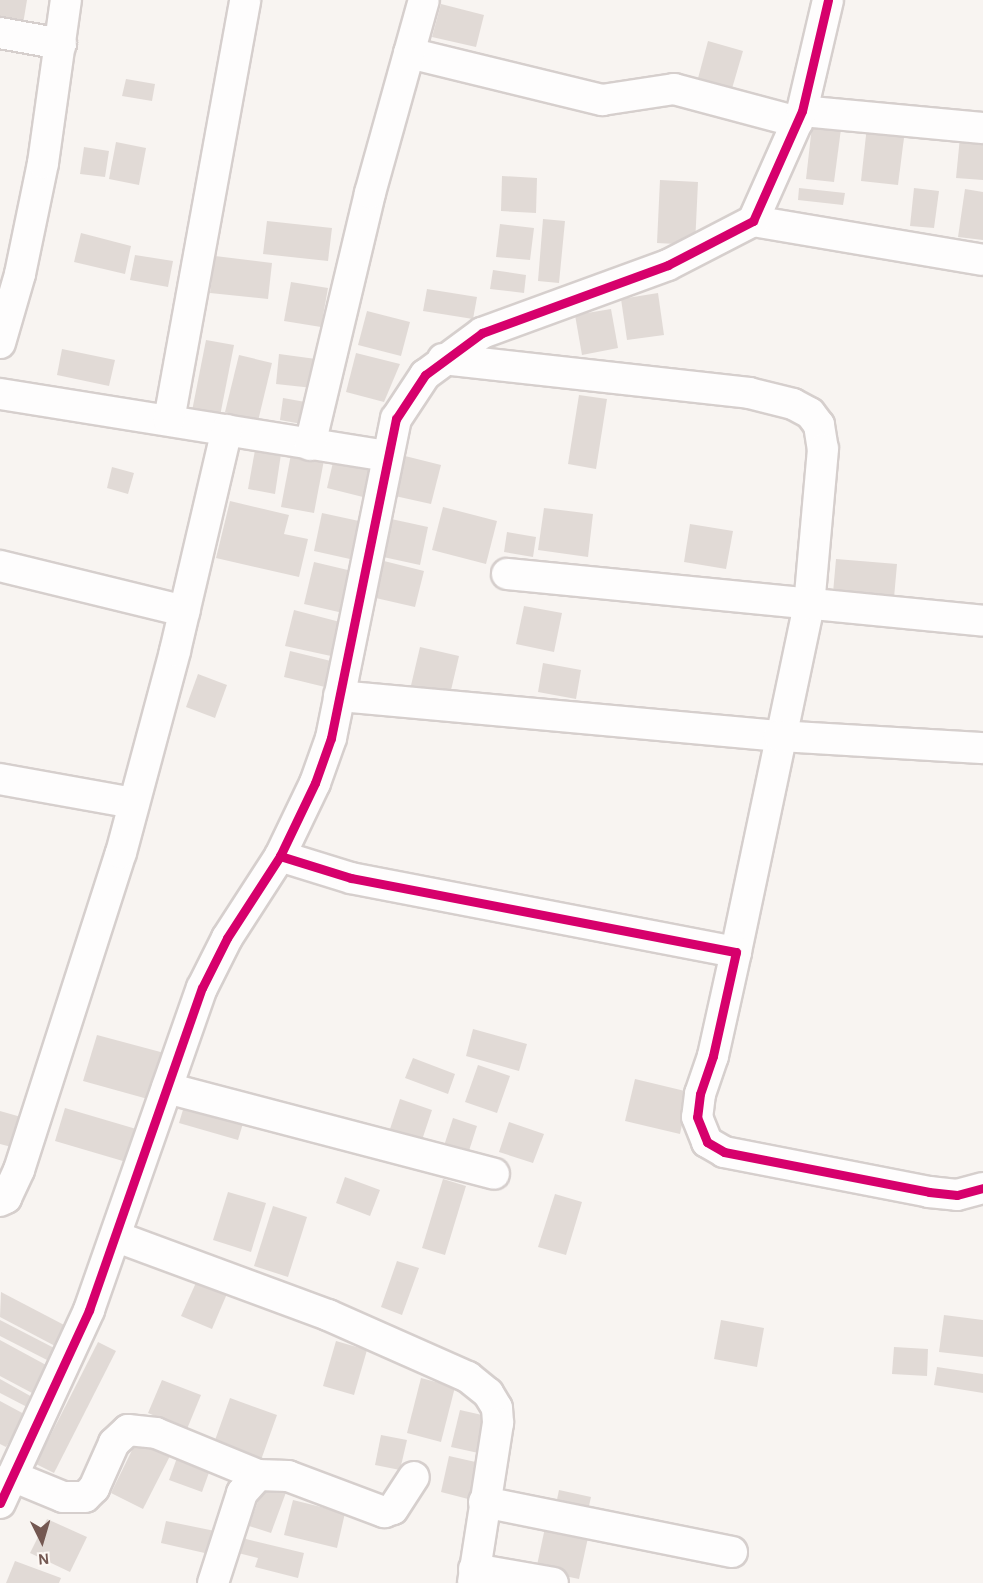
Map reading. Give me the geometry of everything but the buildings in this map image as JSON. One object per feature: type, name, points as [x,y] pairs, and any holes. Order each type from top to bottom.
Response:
[{"type":"street","points":[[0,343],[20,274],[43,163],[66,0]]},
{"type":"street","points":[[169,420],[245,0]]},
{"type":"street","points":[[310,445],[370,193],[424,0]]},
{"type":"street","points":[[753,221],[800,117],[828,0]]},
{"type":"street","points":[[0,33],[61,45]]},
{"type":"street","points":[[409,53],[602,100],[674,89],[800,117],[983,128]]},
{"type":"street","points":[[0,1503],[10,1466],[89,1310],[117,1237],[202,988],[233,928],[280,856],[315,783],[331,738],[386,456],[396,419],[424,375],[443,359],[482,333],[668,265],[753,221],[983,260]]},
{"type":"street","points":[[443,359],[749,393],[793,404],[810,413],[819,425],[824,448],[809,605],[779,736],[736,952],[713,1056],[700,1094],[697,1117],[707,1142],[724,1152],[929,1192],[957,1195],[981,1191]]},
{"type":"street","points":[[0,394],[386,456]]},
{"type":"street","points":[[0,1201],[12,1187],[27,1147],[86,969],[134,803],[185,611],[227,430]]},
{"type":"street","points":[[0,566],[185,611]]},
{"type":"street","points":[[507,574],[983,621]]},
{"type":"street","points":[[339,696],[779,736],[983,748]]},
{"type":"street","points":[[0,778],[134,803]]},
{"type":"street","points":[[280,856],[351,878],[736,952]]},
{"type":"street","points":[[167,1089],[494,1174]]},
{"type":"street","points":[[117,1237],[328,1315],[468,1377],[488,1393],[497,1407],[498,1423],[474,1576],[553,1583]]},
{"type":"street","points":[[10,1466],[63,1497],[85,1497],[94,1488],[114,1443],[128,1430],[156,1433],[258,1475],[288,1476],[384,1512],[393,1509],[414,1477]]},
{"type":"street","points":[[213,1583],[242,1493],[258,1475]]},
{"type":"street","points":[[484,1502],[732,1552]]},
{"type":"cycle path","points":[[0,1503],[89,1310],[202,988],[227,938],[280,856],[315,783],[331,738],[396,419],[425,375],[482,333],[668,265],[753,221],[802,111],[828,0]]},
{"type":"cycle path","points":[[280,856],[351,878],[736,952],[713,1056],[700,1094],[697,1117],[707,1142],[724,1152],[929,1192],[957,1195],[983,1188]]}]
